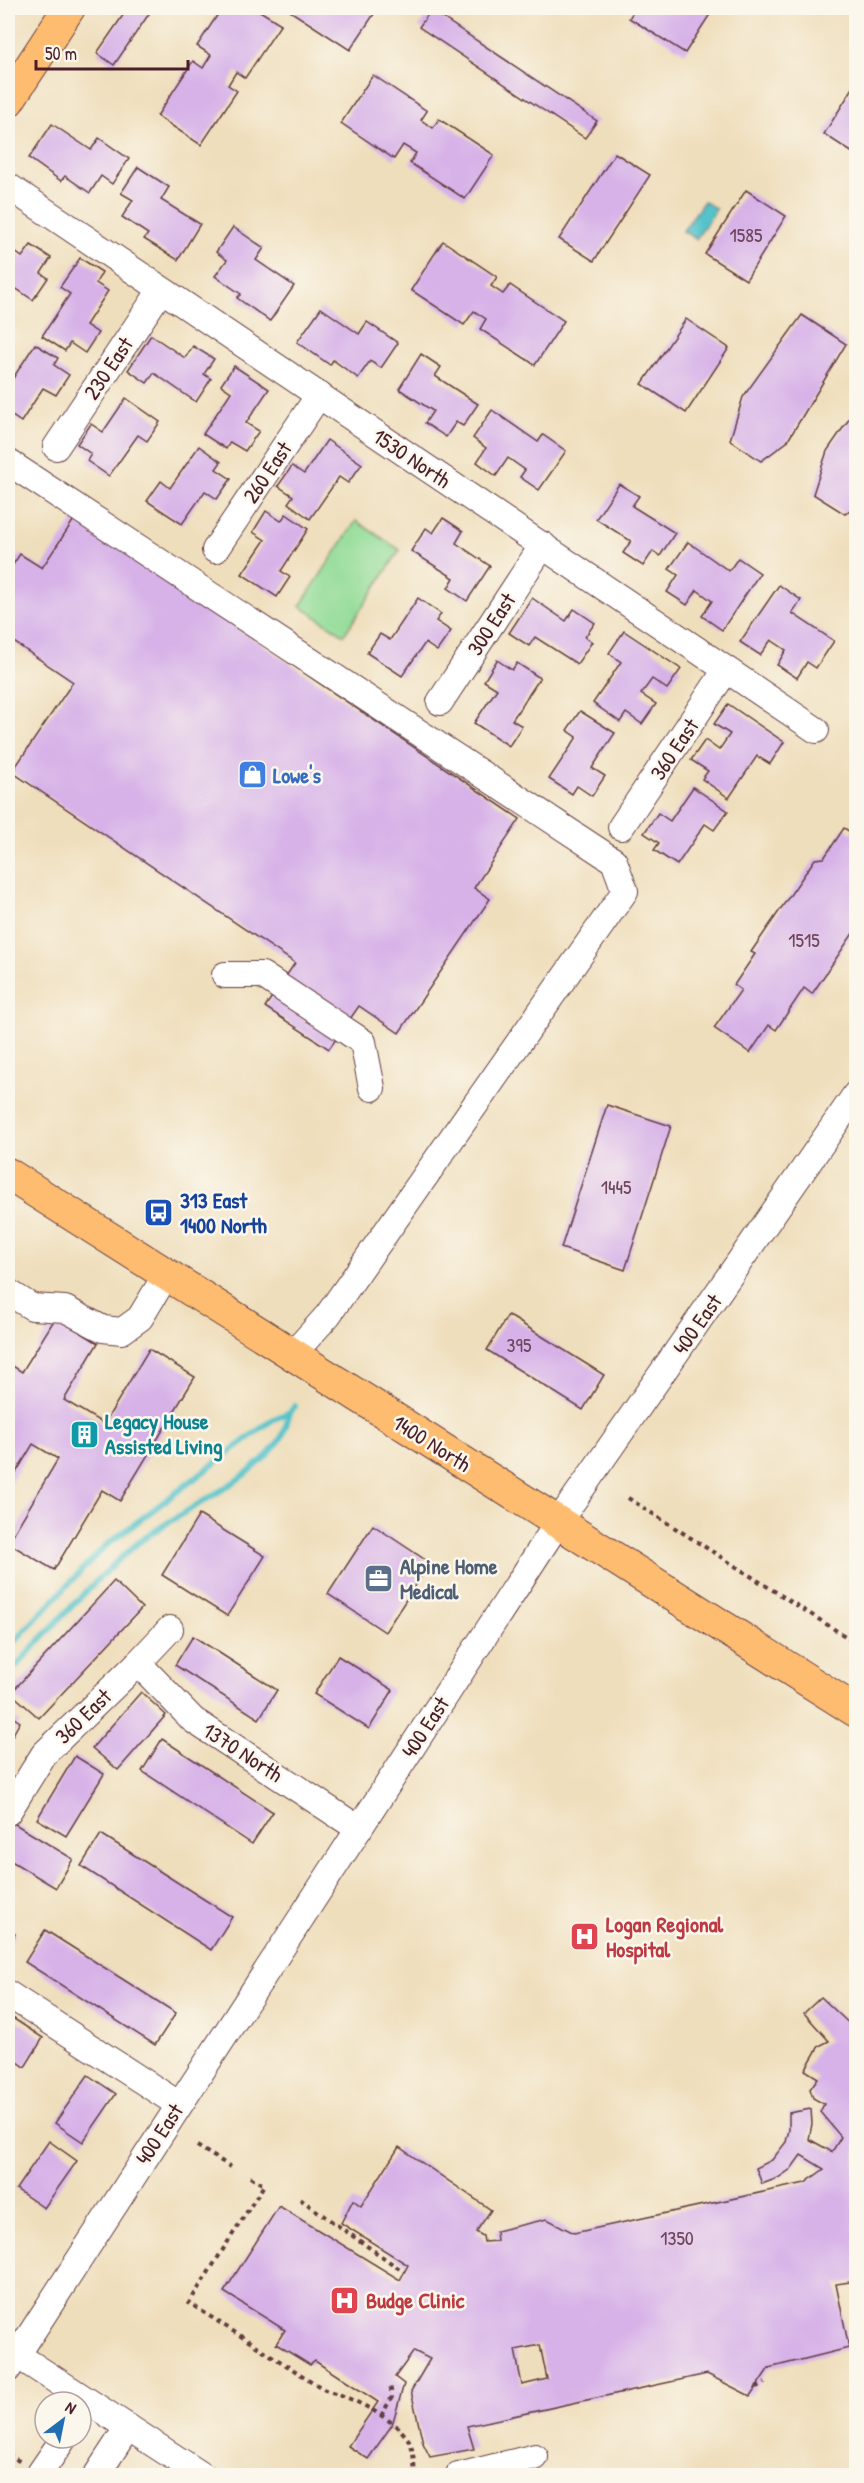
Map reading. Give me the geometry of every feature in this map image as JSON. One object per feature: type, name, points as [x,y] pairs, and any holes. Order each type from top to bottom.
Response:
[{"type":"main road","points":[[12,84],[69,8]]},
{"type":"main road","name":"1400 North","points":[[8,1174],[292,1355],[560,1521],[856,1711]]},
{"type":"street","name":"1530 North","points":[[8,186],[816,730]]},
{"type":"street","name":"230 East","points":[[56,447],[161,290]]},
{"type":"street","name":"260 East","points":[[215,550],[319,395]]},
{"type":"street","points":[[8,462],[614,861],[625,891],[335,1306],[292,1355]]},
{"type":"street","name":"300 East","points":[[440,702],[543,545]]},
{"type":"street","name":"360 East","points":[[621,827],[726,670]]},
{"type":"street","points":[[225,975],[262,975],[363,1042],[372,1088]]},
{"type":"street","name":"400 East","points":[[12,2362],[560,1521],[856,1094]]},
{"type":"street","points":[[8,1292],[32,1307],[65,1309],[103,1329],[122,1331],[140,1318],[166,1275]]},
{"type":"street","name":"360 East","points":[[8,1812],[44,1754],[170,1629]]},
{"type":"street","name":"1370 North","points":[[138,1663],[194,1720],[359,1828]]},
{"type":"street","points":[[8,1994],[178,2104]]},
{"type":"street","points":[[12,2362],[57,2390]]},
{"type":"street","points":[[93,2411],[128,2427],[203,2475]]},
{"type":"street","points":[[96,2475],[128,2427]]},
{"type":"street","points":[[38,2475],[56,2450]]},
{"type":"street","points":[[458,2475],[535,2457]]},
{"type":"path","points":[[628,1498],[856,1643]]},
{"type":"path","points":[[197,2146],[231,2167]]},
{"type":"path","points":[[250,2177],[264,2185],[189,2303],[325,2390],[343,2394],[381,2416],[409,2440],[415,2475]]},
{"type":"path","points":[[300,2199],[404,2272]]},
{"type":"path","points":[[756,2387],[765,2383]]},
{"type":"path","points":[[381,2416],[392,2397],[390,2384]]},
{"type":"green space","points":[[356,521],[400,550],[344,635],[300,606]]},
{"type":"water","points":[[704,201],[716,209],[696,239],[683,231]]},
{"type":"building","points":[[128,8],[153,8],[114,65],[97,53]]},
{"type":"building","points":[[222,8],[255,8],[281,24],[245,78],[236,72],[228,85],[237,91],[201,145],[157,116],[193,61],[203,68],[211,55],[197,46]]},
{"type":"building","points":[[292,8],[378,8],[350,50],[290,11]]},
{"type":"building","points":[[636,8],[714,8],[685,53],[629,18]]},
{"type":"building","points":[[431,10],[597,121],[585,138],[419,27]]},
{"type":"building","points":[[373,75],[427,111],[421,120],[433,128],[439,119],[494,155],[465,199],[410,163],[416,153],[403,145],[394,159],[341,123]]},
{"type":"building","points":[[856,83],[856,155],[824,134]]},
{"type":"building","points":[[52,124],[91,150],[99,138],[129,159],[112,184],[101,176],[90,193],[65,176],[61,181],[29,158]]},
{"type":"building","points":[[615,153],[650,175],[594,261],[559,239]]},
{"type":"building","points":[[138,167],[169,187],[161,200],[200,224],[178,260],[144,239],[148,234],[122,217],[133,200],[121,193]]},
{"type":"building","points":[[746,190],[786,216],[746,280],[705,254]]},
{"type":"building","points":[[233,227],[264,248],[256,260],[294,286],[270,321],[237,298],[241,294],[215,276],[227,260],[216,252]]},
{"type":"building","points":[[443,241],[497,277],[491,286],[503,294],[510,285],[564,321],[535,365],[480,329],[486,319],[474,311],[464,325],[411,290]]},
{"type":"building","points":[[31,245],[51,258],[41,273],[48,278],[33,300],[8,283],[8,247],[22,257]]},
{"type":"building","points":[[80,258],[102,272],[96,283],[108,291],[86,325],[98,333],[85,353],[70,343],[65,351],[42,336],[70,294],[60,287]]},
{"type":"building","points":[[321,308],[359,334],[367,322],[398,343],[381,368],[370,361],[358,378],[333,360],[330,365],[297,342]]},
{"type":"building","points":[[802,315],[846,344],[787,442],[761,461],[730,440],[743,397]]},
{"type":"building","points":[[686,319],[729,348],[686,413],[642,384]]},
{"type":"building","points":[[151,335],[185,358],[193,346],[214,359],[204,374],[211,379],[196,402],[154,373],[147,383],[128,370]]},
{"type":"building","points":[[35,344],[58,358],[54,365],[69,375],[56,395],[43,388],[21,422],[8,413],[8,386]]},
{"type":"building","points":[[421,354],[441,367],[435,376],[478,404],[463,426],[456,422],[446,437],[425,423],[433,411],[399,389]]},
{"type":"building","points":[[234,366],[269,389],[246,423],[259,431],[245,451],[230,442],[226,449],[203,434],[231,392],[221,385]]},
{"type":"building","points":[[126,398],[160,422],[147,441],[138,435],[109,476],[87,461],[91,454],[77,444],[91,424],[103,432]]},
{"type":"building","points":[[856,409],[856,506],[845,514],[813,494],[827,451]]},
{"type":"building","points":[[492,410],[538,442],[543,435],[566,451],[539,490],[520,477],[525,470],[508,458],[496,476],[477,462],[486,448],[473,438]]},
{"type":"building","points":[[327,440],[362,464],[348,483],[339,477],[310,519],[288,503],[293,496],[278,486],[292,466],[304,474]]},
{"type":"building","points":[[199,446],[221,462],[216,469],[231,479],[217,499],[205,491],[182,524],[147,501],[161,481],[170,488]]},
{"type":"building","points":[[619,484],[639,496],[632,506],[675,533],[660,556],[653,551],[643,566],[623,553],[631,541],[596,519]]},
{"type":"building","points":[[266,511],[281,521],[286,514],[308,529],[281,571],[290,577],[277,597],[242,574],[265,540],[253,532]]},
{"type":"building","points":[[75,518],[520,819],[474,888],[490,899],[399,1033],[359,1006],[329,1049],[265,1007],[295,963],[12,772],[73,682],[8,638],[8,572],[20,554],[42,568]]},
{"type":"building","points":[[443,518],[463,531],[456,543],[490,566],[467,601],[448,588],[454,578],[411,551],[426,528],[433,533]]},
{"type":"building","points":[[688,542],[729,571],[738,558],[760,573],[722,630],[702,616],[712,601],[697,590],[687,605],[667,592],[678,575],[669,569]]},
{"type":"building","points":[[779,585],[801,600],[792,613],[834,641],[816,668],[807,662],[797,678],[777,665],[786,650],[771,640],[760,655],[740,642]]},
{"type":"building","points":[[418,598],[441,614],[436,621],[451,631],[437,651],[425,643],[402,676],[367,653],[380,634],[390,640]]},
{"type":"building","points":[[532,598],[566,621],[574,609],[595,623],[585,637],[592,642],[577,664],[535,637],[529,646],[509,633]]},
{"type":"building","points":[[624,631],[681,669],[667,689],[652,679],[641,694],[656,704],[642,724],[626,713],[620,722],[593,703],[621,662],[609,653]]},
{"type":"building","points":[[497,660],[512,670],[517,663],[540,678],[512,720],[522,726],[509,746],[474,723],[497,689],[484,681]]},
{"type":"building","points":[[728,704],[784,742],[770,764],[757,756],[729,798],[702,779],[708,771],[691,760],[705,740],[719,750],[730,734],[714,724]]},
{"type":"building","points":[[580,711],[615,733],[592,768],[605,776],[592,796],[577,786],[572,794],[549,779],[577,737],[567,730]]},
{"type":"building","points":[[693,787],[728,811],[714,830],[705,824],[677,865],[654,850],[659,843],[644,833],[658,813],[670,821]]},
{"type":"building","points":[[856,827],[856,929],[812,994],[804,988],[776,1030],[769,1025],[750,1053],[714,1028],[741,990],[734,985],[755,954],[751,952],[815,859],[824,858],[844,828],[852,833]]},
{"type":"building","points":[[607,1105],[671,1126],[625,1270],[561,1248]]},
{"type":"building","points":[[508,1315],[604,1375],[583,1410],[487,1350]]},
{"type":"building","name":"Legacy House Assisted Living","points":[[56,1317],[98,1343],[64,1400],[104,1424],[149,1349],[195,1377],[120,1501],[102,1490],[54,1570],[8,1543],[58,1459],[33,1444],[8,1486],[8,1363],[22,1372]]},
{"type":"building","points":[[199,1515],[265,1556],[227,1616],[162,1575]]},
{"type":"building","name":"Alpine Home Medical","points":[[373,1525],[430,1563],[385,1632],[328,1594]]},
{"type":"building","points":[[114,1581],[142,1608],[39,1718],[11,1693]]},
{"type":"building","points":[[193,1636],[277,1690],[259,1719],[175,1665]]},
{"type":"building","points":[[338,1656],[393,1690],[369,1729],[314,1694]]},
{"type":"building","points":[[141,1692],[166,1715],[118,1770],[92,1748]]},
{"type":"building","points":[[8,1714],[20,1722],[8,1743]]},
{"type":"building","points":[[162,1739],[273,1812],[252,1844],[142,1771]]},
{"type":"building","points":[[75,1756],[104,1774],[66,1836],[37,1819]]},
{"type":"building","points":[[10,1821],[73,1859],[56,1888],[8,1859]]},
{"type":"building","points":[[101,1834],[232,1917],[211,1950],[81,1866]]},
{"type":"building","points":[[8,1929],[15,1934],[8,1947]]},
{"type":"building","points":[[45,1930],[176,2013],[155,2045],[25,1962]]},
{"type":"building","points":[[821,1997],[856,2030],[856,2281],[836,2284],[849,2348],[769,2368],[750,2396],[707,2374],[467,2426],[474,2449],[430,2457],[423,2443],[411,2391],[430,2359],[414,2351],[395,2377],[404,2384],[392,2425],[368,2459],[348,2446],[378,2402],[315,2361],[310,2365],[276,2344],[285,2330],[224,2292],[279,2206],[400,2280],[408,2265],[341,2223],[353,2200],[361,2206],[399,2147],[491,2210],[476,2232],[483,2236],[484,2242],[497,2241],[496,2231],[547,2219],[574,2233],[805,2183],[824,2169],[801,2155],[791,2169],[778,2178],[762,2184],[756,2168],[772,2160],[786,2142],[789,2113],[811,2109],[812,2124],[809,2139],[832,2152],[841,2137],[820,2112],[824,2104],[813,2098],[810,2089],[818,2078],[805,2070],[819,2046],[829,2041],[804,2013]],"holes":[[[540,2345],[547,2379],[522,2385],[515,2350]]]},
{"type":"building","points":[[8,2015],[43,2038],[25,2067],[8,2055]]},
{"type":"building","points":[[88,2075],[116,2094],[83,2142],[55,2123]]},
{"type":"building","points":[[49,2141],[77,2161],[44,2208],[16,2189]]},
{"type":"waterway","points":[[8,1648],[104,1547],[272,1420],[290,1412],[295,1406]]},
{"type":"waterway","points":[[8,1675],[84,1593],[133,1547],[170,1521],[233,1483],[269,1454],[281,1438],[290,1412]]},
{"type":"place","name":"Lowe's","points":[[252,775]]},
{"type":"place","name":"313 East 1400 North","points":[[159,1213]]},
{"type":"place","name":"Legacy House Assisted Living","points":[[84,1434]]},
{"type":"place","name":"Alpine Home Medical","points":[[379,1579]]},
{"type":"place","name":"Logan Regional Hospital","points":[[585,1937]]},
{"type":"place","name":"Budge Clinic","points":[[345,2300]]}]
